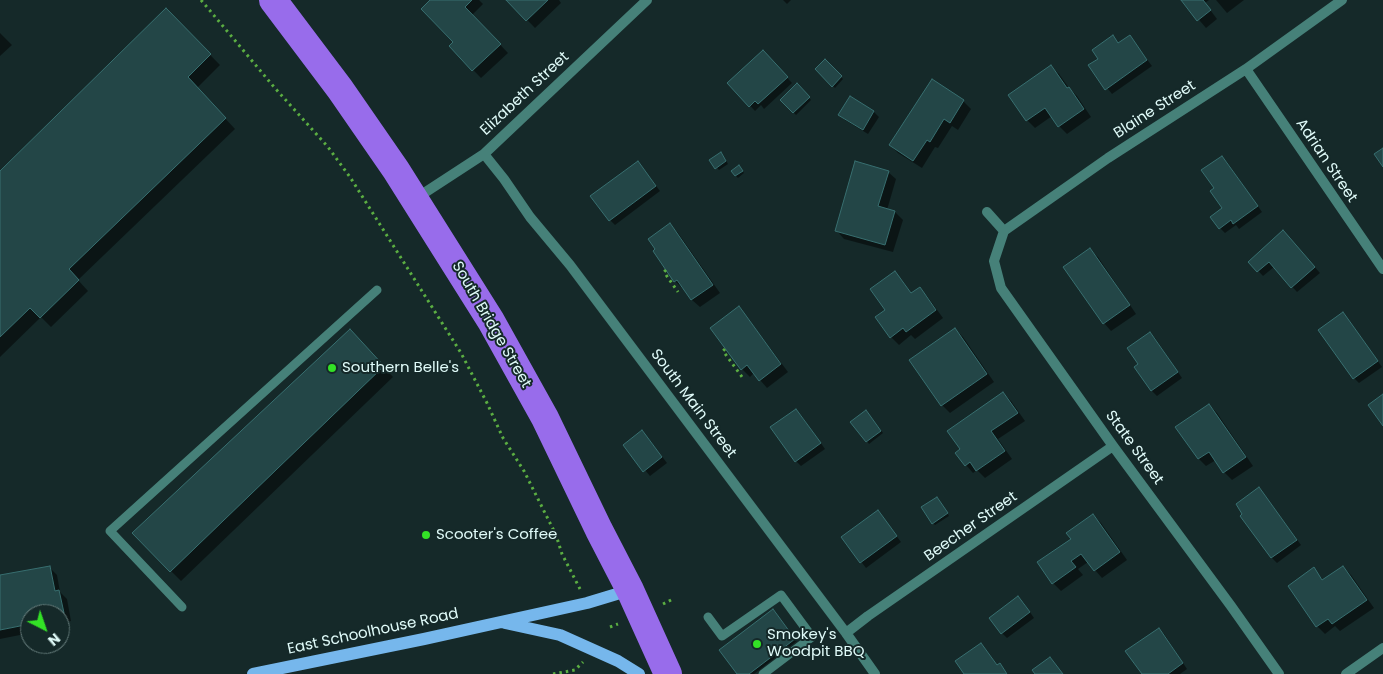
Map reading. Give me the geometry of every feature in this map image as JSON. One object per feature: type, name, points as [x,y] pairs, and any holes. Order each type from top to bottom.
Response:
[{"type":"highway","name":"South Bridge Street","points":[[274,0],[340,89],[415,199],[491,321],[545,418],[630,590],[668,674]]},
{"type":"main road","name":"East Schoolhouse Road","points":[[253,674],[587,603],[630,590]]},
{"type":"main road","name":"East Schoolhouse Road","points":[[500,622],[560,635],[639,674]]},
{"type":"street","name":"Elizabeth Street","points":[[415,199],[484,154],[647,0]]},
{"type":"street","name":"Blaine Street","points":[[1004,230],[1108,158],[1246,68],[1342,0]]},
{"type":"street","name":"Adrian Street","points":[[1246,68],[1383,268]]},
{"type":"street","name":"South Main Street","points":[[484,154],[530,217],[570,265],[875,674]]},
{"type":"street","points":[[987,212],[1004,230]]},
{"type":"street","name":"State Street","points":[[1004,230],[994,261],[1001,288],[1279,674]]},
{"type":"street","name":"Beecher Street","points":[[846,633],[883,605],[1113,446]]},
{"type":"street","points":[[1346,674],[1383,648]]},
{"type":"lane","points":[[182,607],[110,531],[377,290]]},
{"type":"lane","points":[[708,617],[722,636],[781,594],[812,637],[763,674]]},
{"type":"path","points":[[201,0],[274,87],[328,147],[350,177],[461,353],[503,438],[528,479],[556,535],[562,554]]},
{"type":"path","points":[[666,270],[664,272],[678,292]]},
{"type":"path","points":[[725,349],[723,351],[742,377]]},
{"type":"path","points":[[553,674],[575,670],[582,664]]},
{"type":"building","points":[[430,0],[472,0],[465,7],[501,44],[472,71],[449,46],[453,42],[421,9]]},
{"type":"building","points":[[506,0],[548,0],[526,21]]},
{"type":"building","points":[[1181,0],[1203,0],[1211,10],[1197,21]]},
{"type":"building","points":[[166,8],[211,54],[188,77],[226,118],[69,269],[79,280],[40,318],[30,308],[0,337],[0,171]]},
{"type":"building","points":[[1113,35],[1118,43],[1130,35],[1147,60],[1105,90],[1088,65],[1098,59],[1092,50]]},
{"type":"building","points":[[763,50],[788,77],[758,104],[755,101],[749,107],[727,83]]},
{"type":"building","points":[[825,59],[842,76],[832,87],[815,69]]},
{"type":"building","points":[[1051,65],[1084,109],[1058,127],[1045,108],[1026,121],[1008,95]]},
{"type":"building","points":[[932,79],[964,100],[950,123],[944,119],[930,142],[927,140],[913,161],[889,145]]},
{"type":"building","points":[[797,83],[810,97],[793,113],[780,100]]},
{"type":"building","points":[[850,96],[874,111],[863,130],[838,115]]},
{"type":"building","points":[[1383,148],[1383,167],[1374,154]]},
{"type":"building","points":[[721,152],[726,161],[715,169],[709,160]]},
{"type":"building","points":[[1222,156],[1258,206],[1233,224],[1231,220],[1219,229],[1210,217],[1222,208],[1210,191],[1214,188],[1201,170]]},
{"type":"building","points":[[638,161],[656,186],[609,221],[590,196]]},
{"type":"building","points":[[855,161],[889,171],[878,206],[895,211],[885,245],[835,231]]},
{"type":"building","points":[[739,165],[743,171],[735,176],[731,171]]},
{"type":"building","points":[[670,223],[713,285],[691,300],[677,280],[674,282],[653,251],[655,249],[648,239]]},
{"type":"building","points":[[1283,230],[1315,267],[1291,288],[1269,262],[1257,272],[1248,262]]},
{"type":"building","points":[[1090,248],[1130,305],[1103,324],[1063,267]]},
{"type":"building","points":[[895,271],[911,293],[920,287],[936,310],[906,332],[903,328],[890,338],[875,317],[885,310],[870,289]]},
{"type":"building","points":[[739,306],[781,364],[759,381],[747,365],[741,370],[710,328]]},
{"type":"building","points":[[1343,312],[1378,361],[1353,379],[1318,330]]},
{"type":"building","points":[[955,328],[987,374],[941,406],[909,360]]},
{"type":"building","points":[[350,329],[384,366],[170,572],[132,533]]},
{"type":"building","points":[[1150,332],[1178,372],[1151,391],[1134,367],[1138,364],[1127,348]]},
{"type":"building","points":[[1003,392],[1018,413],[991,431],[1005,451],[976,471],[970,462],[965,466],[955,453],[960,449],[947,431]]},
{"type":"building","points":[[1383,394],[1383,426],[1368,405]]},
{"type":"building","points":[[1209,404],[1246,457],[1223,473],[1209,452],[1198,459],[1175,427]]},
{"type":"building","points":[[796,409],[821,443],[795,462],[770,427]]},
{"type":"building","points":[[866,410],[881,431],[866,442],[850,422]]},
{"type":"building","points":[[642,430],[662,457],[643,472],[623,445]]},
{"type":"building","points":[[1259,487],[1297,540],[1271,558],[1240,516],[1242,514],[1236,504]]},
{"type":"building","points":[[937,497],[948,513],[932,524],[921,507]]},
{"type":"building","points":[[878,510],[897,536],[860,563],[841,537]]},
{"type":"building","points":[[1093,514],[1120,552],[1094,571],[1081,554],[1071,561],[1076,567],[1052,584],[1037,562],[1071,539],[1066,533]]},
{"type":"building","points":[[50,566],[55,591],[59,590],[62,604],[20,604],[20,626],[0,630],[0,575]]},
{"type":"building","points":[[1343,566],[1367,600],[1332,624],[1328,619],[1316,627],[1288,586],[1314,567],[1322,580]]},
{"type":"building","points":[[1018,596],[1030,612],[1001,634],[989,618]]},
{"type":"building","points":[[773,609],[795,639],[749,674],[737,674],[719,650]]},
{"type":"building","points":[[1159,628],[1183,663],[1168,674],[1142,674],[1125,651]]},
{"type":"building","points":[[981,643],[997,665],[1000,663],[1007,674],[964,674],[955,661]]},
{"type":"building","points":[[1050,657],[1063,674],[1035,674],[1032,670]]},
{"type":"place","name":"Southern Belle's","points":[[332,368]]},
{"type":"place","name":"Scooter's Coffee","points":[[426,535]]},
{"type":"place","name":"Smokey's Woodpit BBQ","points":[[757,644]]}]
